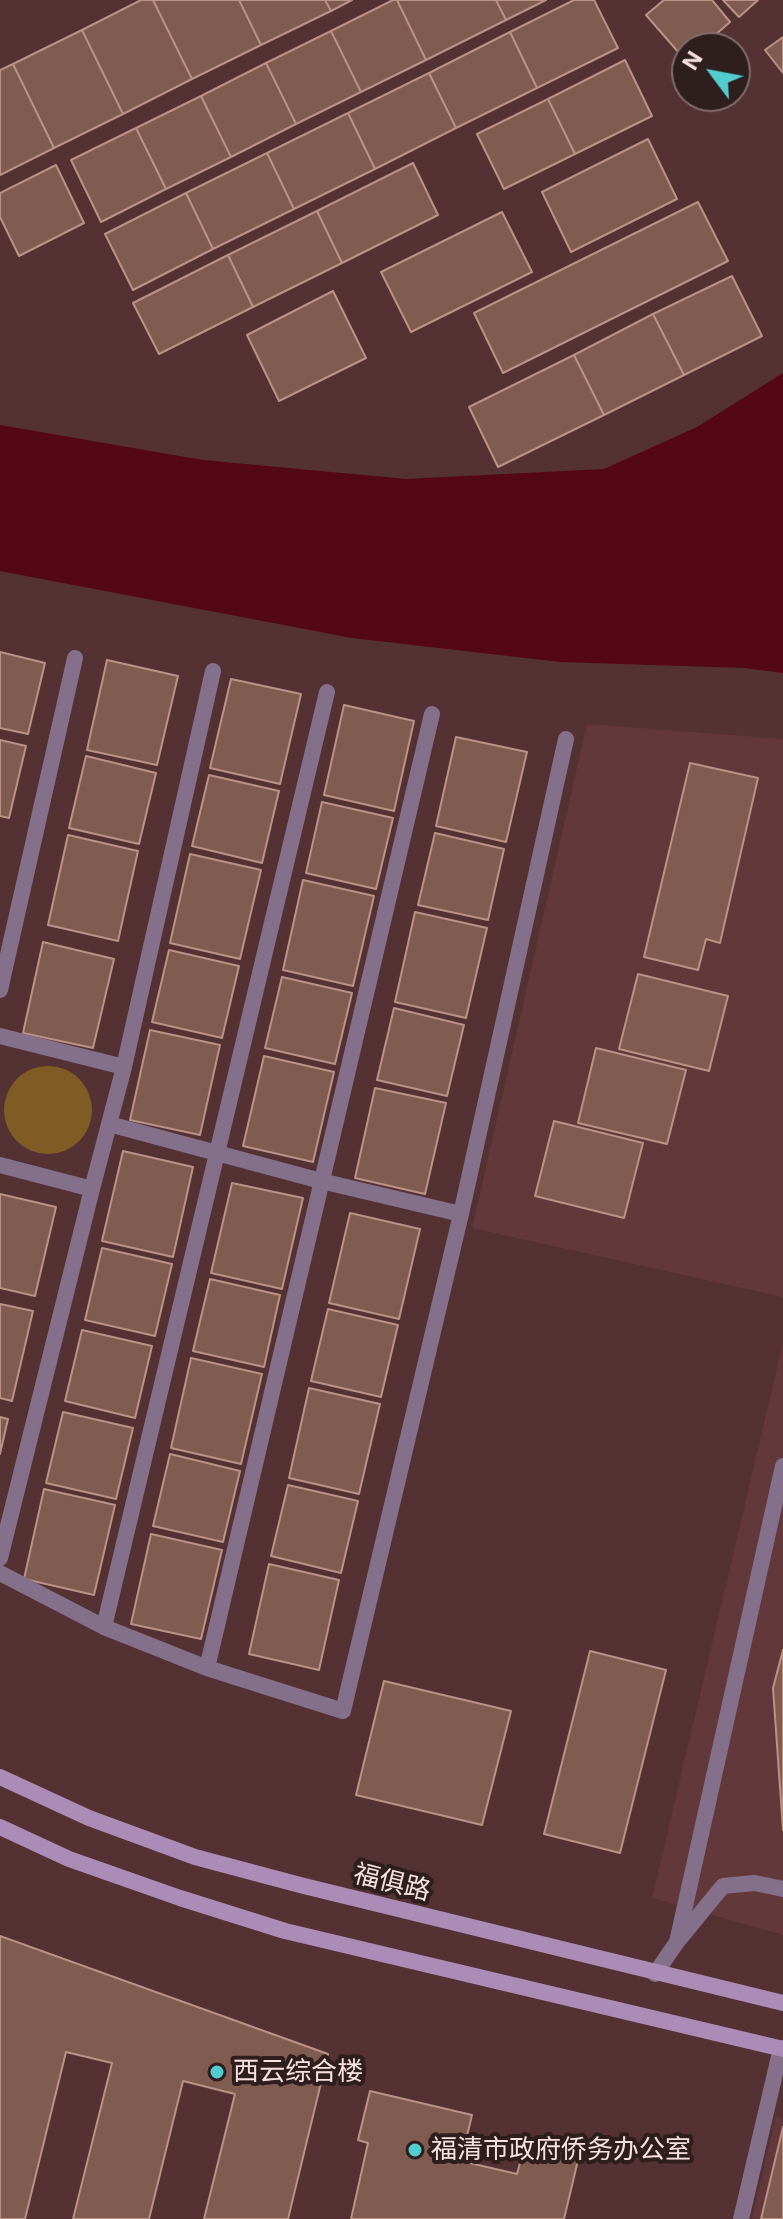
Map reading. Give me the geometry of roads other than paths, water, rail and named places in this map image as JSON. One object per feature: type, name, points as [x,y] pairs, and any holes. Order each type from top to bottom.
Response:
[{"type":"main road","name":"福俱路","points":[[0,1777],[89,1818],[195,1857],[655,1974],[783,2003]]},
{"type":"main road","points":[[0,1827],[69,1859],[285,1931],[782,2049]]},
{"type":"street","points":[[0,990],[75,658]]},
{"type":"street","points":[[0,1558],[124,1067],[213,671]]},
{"type":"street","points":[[104,1627],[327,692]]},
{"type":"street","points":[[207,1668],[432,714]]},
{"type":"street","points":[[0,1573],[104,1627],[207,1668],[343,1711],[461,1214],[566,739]]},
{"type":"street","points":[[0,1036],[124,1067]]},
{"type":"street","points":[[109,1124],[321,1181],[461,1214]]},
{"type":"street","points":[[0,1165],[92,1189]]},
{"type":"street","points":[[677,1942],[783,1466]]},
{"type":"street","points":[[655,1974],[723,1886],[755,1883],[783,1889]]},
{"type":"street","points":[[741,2219],[782,2049]]},
{"type":"place","name":"西云综合楼","points":[[217,2072]]},
{"type":"place","name":"福清市政府侨务办公室","points":[[415,2150]]}]
